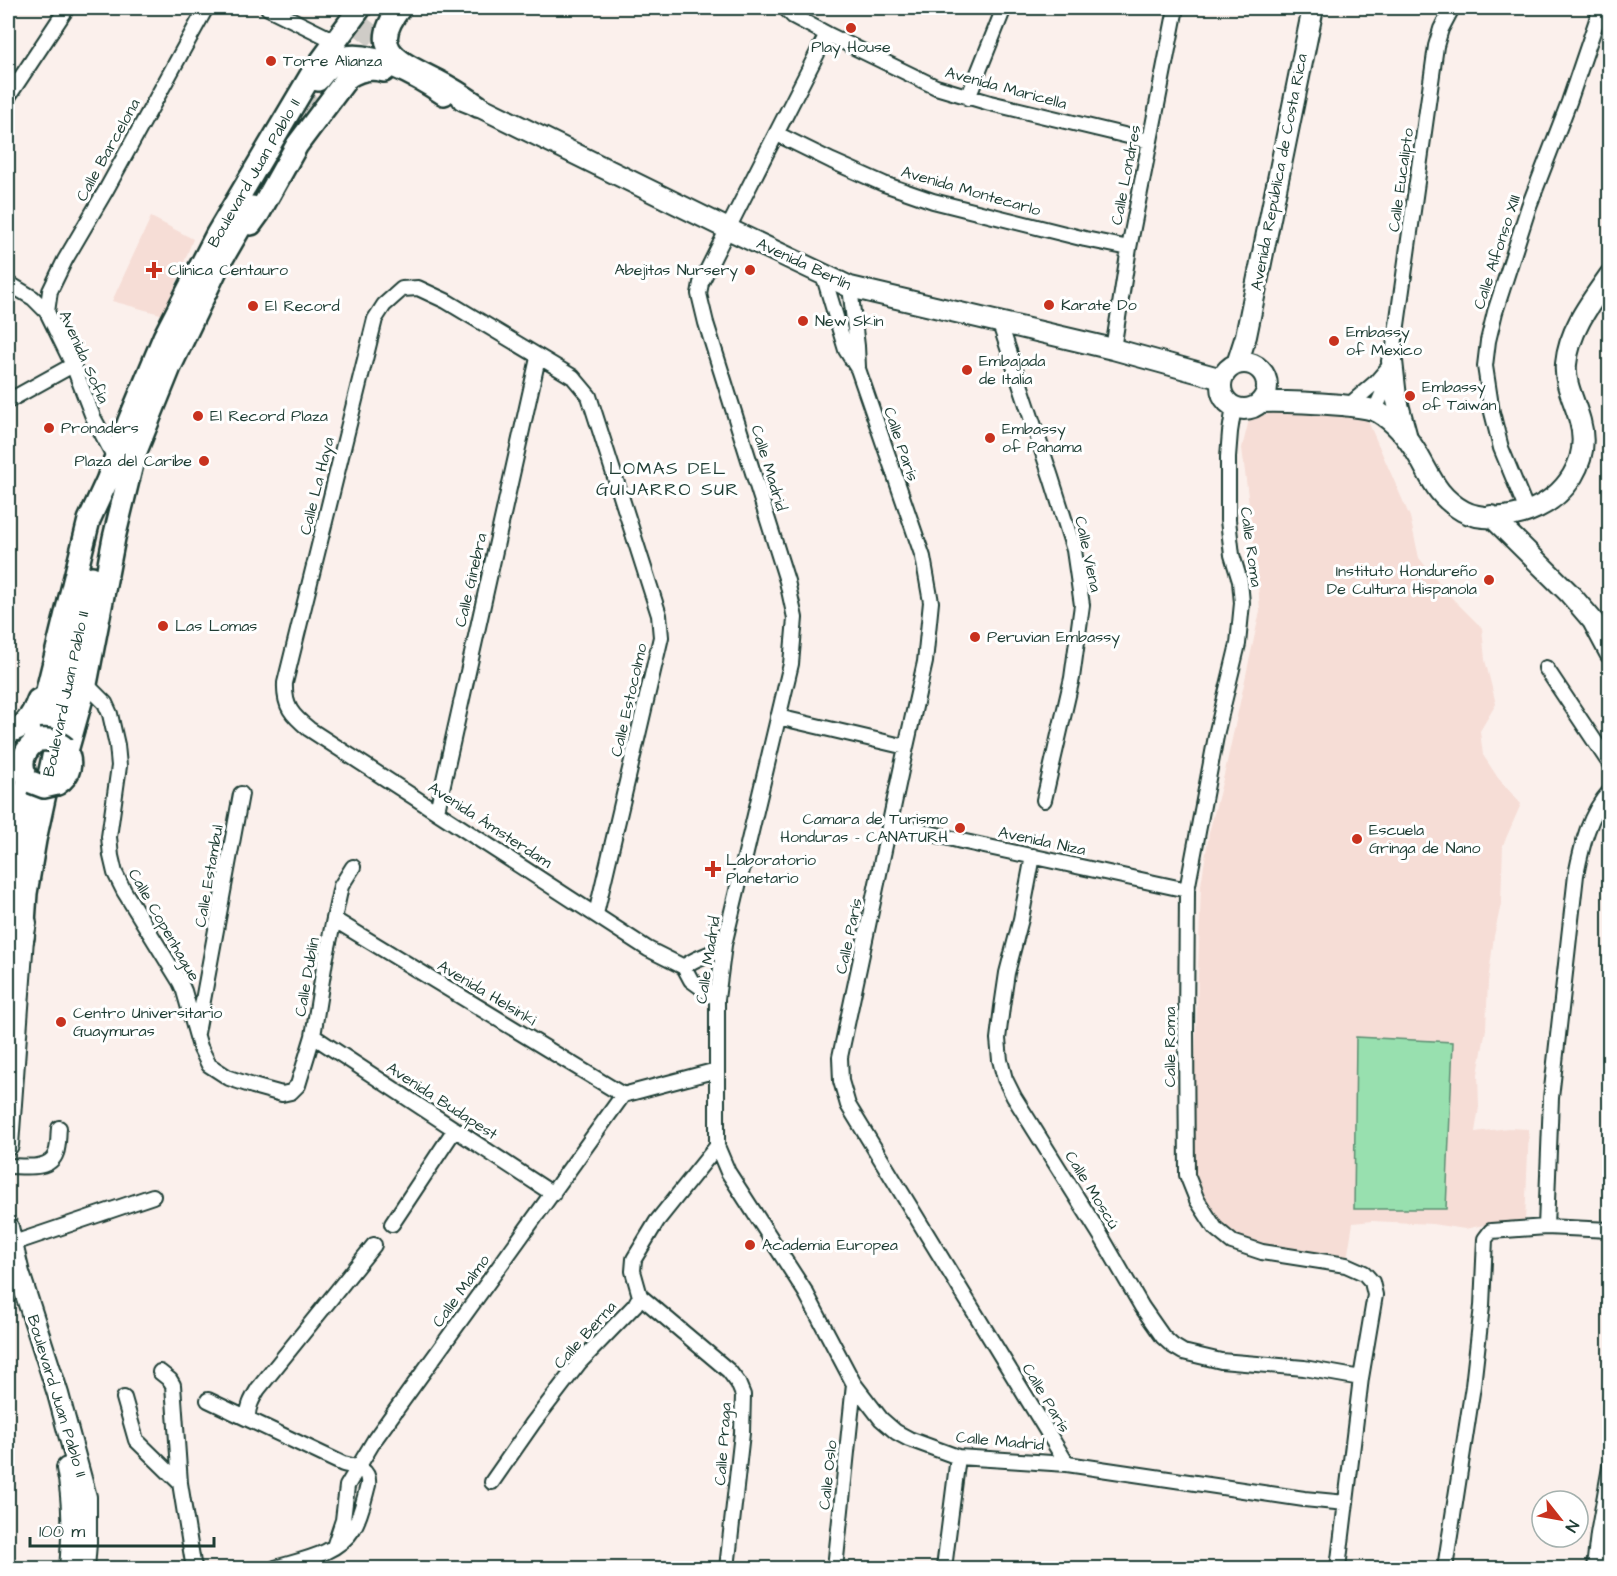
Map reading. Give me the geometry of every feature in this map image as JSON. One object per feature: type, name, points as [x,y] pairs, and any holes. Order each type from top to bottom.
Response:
[{"type":"main road","name":"Boulevard Juan Pablo II","points":[[66,749],[86,684],[114,538],[125,457],[150,371],[180,306],[240,194],[311,75],[360,8]]},
{"type":"main road","points":[[400,8],[388,25],[386,37],[389,50],[394,57],[478,106]]},
{"type":"main road","points":[[180,306],[309,93],[324,73],[342,58],[370,57],[429,83],[444,93]]},
{"type":"main road","points":[[219,264],[259,213],[309,127],[348,77],[366,69],[380,69],[444,93]]},
{"type":"main road","name":"Boulevard Juan Pablo II","points":[[35,743],[43,702],[89,520],[107,481],[125,457],[219,264],[252,207]]},
{"type":"main road","name":"Boulevard Juan Pablo II","points":[[17,939],[35,840],[92,578],[106,519],[126,470],[125,457]]},
{"type":"main road","name":"Boulevard Juan Pablo II","points":[[17,939],[29,838],[107,481]]},
{"type":"main road","points":[[8,732],[26,721],[34,711],[62,632]]},
{"type":"main road","points":[[8,742],[35,743],[49,739],[58,742],[66,749],[70,759],[67,776],[59,783],[44,787],[23,775],[23,759],[35,743]]},
{"type":"street","points":[[8,97],[67,8]]},
{"type":"street","name":"Calle Barcelona","points":[[47,312],[50,291],[65,260],[206,8]]},
{"type":"street","points":[[268,8],[335,41]]},
{"type":"street","name":"Avenida Maricella","points":[[785,8],[794,16],[827,34],[936,87],[968,98],[1149,141]]},
{"type":"street","points":[[968,98],[1004,8]]},
{"type":"street","name":"Calle Londres","points":[[1113,349],[1129,248],[1176,8]]},
{"type":"street","name":"Avenida República de Costa Rica","points":[[1245,364],[1246,336],[1312,8]]},
{"type":"street","name":"Calle Eucalipto","points":[[1375,410],[1392,361],[1436,46],[1441,29],[1452,8]]},
{"type":"street","name":"Calle Alfonso XIII","points":[[1527,512],[1501,448],[1492,412],[1485,366],[1488,340],[1529,206],[1569,102],[1601,8]]},
{"type":"street","name":"Calle Madrid","points":[[827,34],[701,283],[699,294],[706,323],[787,581],[795,618],[791,664],[724,945],[717,999],[717,1146],[728,1172],[806,1293],[854,1384],[881,1419],[896,1432],[958,1457],[1067,1464],[1304,1499],[1346,1503]]},
{"type":"street","name":"Avenida Berlín","points":[[444,93],[478,106],[850,287],[1113,349],[1222,379]]},
{"type":"street","name":"Avenida Montecarlo","points":[[777,134],[884,184],[933,201],[1129,248]]},
{"type":"street","name":"Calle París","points":[[823,274],[846,350],[858,369],[923,556],[931,602],[925,662],[840,1057],[841,1081],[848,1105],[1067,1464]]},
{"type":"street","points":[[1261,402],[1298,401],[1375,410],[1387,417],[1407,439],[1441,495],[1451,504],[1466,512],[1491,516],[1527,512],[1557,495],[1576,472],[1583,440],[1581,423],[1566,380],[1566,365],[1569,348],[1578,325],[1610,275]]},
{"type":"street","name":"Avenida Sofía","points":[[8,283],[33,298],[47,312],[93,417],[125,457]]},
{"type":"street","name":"Calle París","points":[[850,287],[858,369]]},
{"type":"street","name":"Calle Estocolmo","points":[[402,289],[418,288],[446,301],[573,377],[589,396],[659,615],[661,637],[596,914]]},
{"type":"street","name":"Calle La Haya","points":[[286,702],[285,683],[375,319],[384,305],[402,289]]},
{"type":"street","name":"Calle Viena","points":[[999,321],[1052,477],[1074,550],[1082,605],[1072,678],[1044,800]]},
{"type":"street","name":"Calle Ginebra","points":[[437,811],[538,357]]},
{"type":"street","points":[[1348,406],[1376,382],[1392,361]]},
{"type":"street","points":[[1392,361],[1398,406],[1407,439]]},
{"type":"street","points":[[1245,364],[1259,368],[1267,381],[1265,396],[1261,402],[1248,408],[1240,408],[1225,398],[1221,386],[1225,373],[1245,364]]},
{"type":"street","points":[[8,401],[72,365]]},
{"type":"street","points":[[1267,381],[1298,401]]},
{"type":"street","name":"Calle Roma","points":[[1234,406],[1230,432],[1228,520],[1232,555],[1240,581],[1242,603],[1238,644],[1217,730],[1187,890],[1187,1175],[1197,1200],[1215,1228],[1232,1242],[1262,1252],[1346,1265],[1364,1273],[1372,1282],[1375,1294],[1361,1378],[1338,1569]]},
{"type":"street","points":[[1491,516],[1581,607],[1596,626],[1610,653]]},
{"type":"street","points":[[1546,668],[1610,764]]},
{"type":"street","name":"Calle Copenhague","points":[[86,684],[105,703],[117,745],[118,766],[109,837],[115,873],[180,982],[200,1047],[209,1065],[229,1078],[282,1094],[291,1092]]},
{"type":"street","name":"Avenida Ámsterdam","points":[[286,702],[295,718],[309,729],[648,949],[684,967],[691,980],[717,999]]},
{"type":"street","points":[[778,717],[906,747]]},
{"type":"street","name":"Boulevard Juan Pablo II","points":[[8,1145],[23,775]]},
{"type":"street","name":"Boulevard Juan Pablo II","points":[[8,979],[44,830],[59,783]]},
{"type":"street","points":[[1546,1227],[1551,1098],[1576,875],[1581,848],[1594,813],[1610,791]]},
{"type":"street","name":"Calle Estambul","points":[[197,1035],[241,794]]},
{"type":"street","name":"Avenida Niza","points":[[890,823],[1187,890]]},
{"type":"street","name":"Calle Moscú","points":[[1033,856],[1002,1007],[998,1040],[1002,1070],[1014,1097],[1142,1306],[1163,1337],[1182,1352],[1221,1361],[1304,1368],[1361,1378]]},
{"type":"street","name":"Calle Dublín","points":[[291,1092],[298,1085],[313,1036],[325,961],[341,886],[352,867]]},
{"type":"street","name":"Avenida Helsinki","points":[[335,920],[623,1095]]},
{"type":"street","points":[[684,967],[690,962],[718,951],[724,945]]},
{"type":"street","name":"Avenida Budapest","points":[[313,1036],[553,1194]]},
{"type":"street","points":[[623,1095],[717,1070]]},
{"type":"street","name":"Calle Malmo","points":[[334,1547],[343,1520],[346,1486],[350,1478],[375,1439],[623,1095]]},
{"type":"street","points":[[8,1166],[45,1165],[56,1153],[59,1128]]},
{"type":"street","points":[[392,1224],[454,1129]]},
{"type":"street","name":"Calle Berna","points":[[492,1482],[579,1363],[635,1305],[640,1296],[633,1271],[634,1259],[657,1221],[717,1146]]},
{"type":"street","points":[[9,1235],[153,1196]]},
{"type":"street","points":[[1444,1569],[1473,1386],[1482,1306],[1485,1239],[1491,1231],[1546,1227],[1610,1230]]},
{"type":"street","name":"Boulevard Juan Pablo II","points":[[9,1235],[58,1394],[86,1497],[87,1543],[84,1569]]},
{"type":"street","points":[[248,1419],[251,1400],[258,1389],[374,1245]]},
{"type":"street","name":"Boulevard Juan Pablo II","points":[[8,1274],[59,1431],[66,1462],[71,1486],[74,1528],[70,1569]]},
{"type":"street","name":"Calle Praga","points":[[640,1296],[729,1371],[743,1395],[742,1433],[727,1569]]},
{"type":"street","points":[[160,1372],[173,1385],[180,1483],[195,1569]]},
{"type":"street","name":"Calle Oslo","points":[[835,1569],[854,1384]]},
{"type":"street","points":[[123,1398],[136,1440],[180,1483]]},
{"type":"street","points":[[208,1400],[343,1464],[358,1467],[369,1479],[354,1528],[345,1540],[329,1551],[275,1569]]},
{"type":"street","points":[[944,1569],[958,1457]]},
{"type":"street","points":[[1594,1569],[1610,1467]]},
{"type":"shaded area","name":"Clínica Centauro","points":[[151,217],[193,239],[164,315],[112,301]]},
{"type":"shaded area","name":"Escuela Gringa de Nano","points":[[1279,410],[1331,413],[1367,419],[1410,517],[1419,558],[1451,597],[1482,628],[1485,660],[1496,704],[1480,731],[1483,755],[1498,778],[1521,804],[1503,845],[1501,904],[1488,982],[1486,1029],[1478,1074],[1479,1107],[1475,1132],[1508,1128],[1529,1129],[1525,1222],[1493,1223],[1465,1229],[1432,1224],[1372,1221],[1353,1223],[1346,1265],[1232,1242],[1187,1175],[1195,1065],[1201,885],[1209,833],[1260,611],[1242,448],[1249,420]]},
{"type":"green space","points":[[1356,1037],[1453,1042],[1446,1209],[1354,1209]]},
{"type":"tunnel","points":[[273,167],[298,121],[385,8]]},
{"type":"place","name":"Play House","points":[[851,28]]},
{"type":"place","name":"Torre Alianza","points":[[271,61]]},
{"type":"place","name":"Clínica Centauro","points":[[154,270]]},
{"type":"place","name":"Abejitas Nursery","points":[[750,270]]},
{"type":"place","name":"Karate Do","points":[[1049,305]]},
{"type":"place","name":"El Record","points":[[253,306]]},
{"type":"place","name":"New Skin","points":[[803,321]]},
{"type":"place","name":"Embassy of Mexico","points":[[1334,341]]},
{"type":"place","name":"Embajada de Italia","points":[[967,370]]},
{"type":"place","name":"Embassy of Taiwan","points":[[1410,396]]},
{"type":"place","name":"El Record Plaza","points":[[198,416]]},
{"type":"place","name":"Pronaders","points":[[49,428]]},
{"type":"place","name":"Embassy of Panama","points":[[990,438]]},
{"type":"place","name":"Plaza del Caribe","points":[[204,461]]},
{"type":"place","name":"Instituto Hondureño De Cultura Hispanola","points":[[1489,580]]},
{"type":"place","name":"Las Lomas","points":[[163,626]]},
{"type":"place","name":"Peruvian Embassy","points":[[975,637]]},
{"type":"place","name":"Camara de Turismo Honduras - CANATURH","points":[[960,828]]},
{"type":"place","name":"Escuela Gringa de Nano","points":[[1357,839]]},
{"type":"place","name":"Laboratorio Planetario","points":[[713,869]]},
{"type":"place","name":"Centro Universitario Guaymuras","points":[[61,1022]]},
{"type":"place","name":"Academia Europea","points":[[750,1245]]},
{"type":"district","name":"LOMAS DEL GUIJARRO SUR","points":[[668,478]]}]
